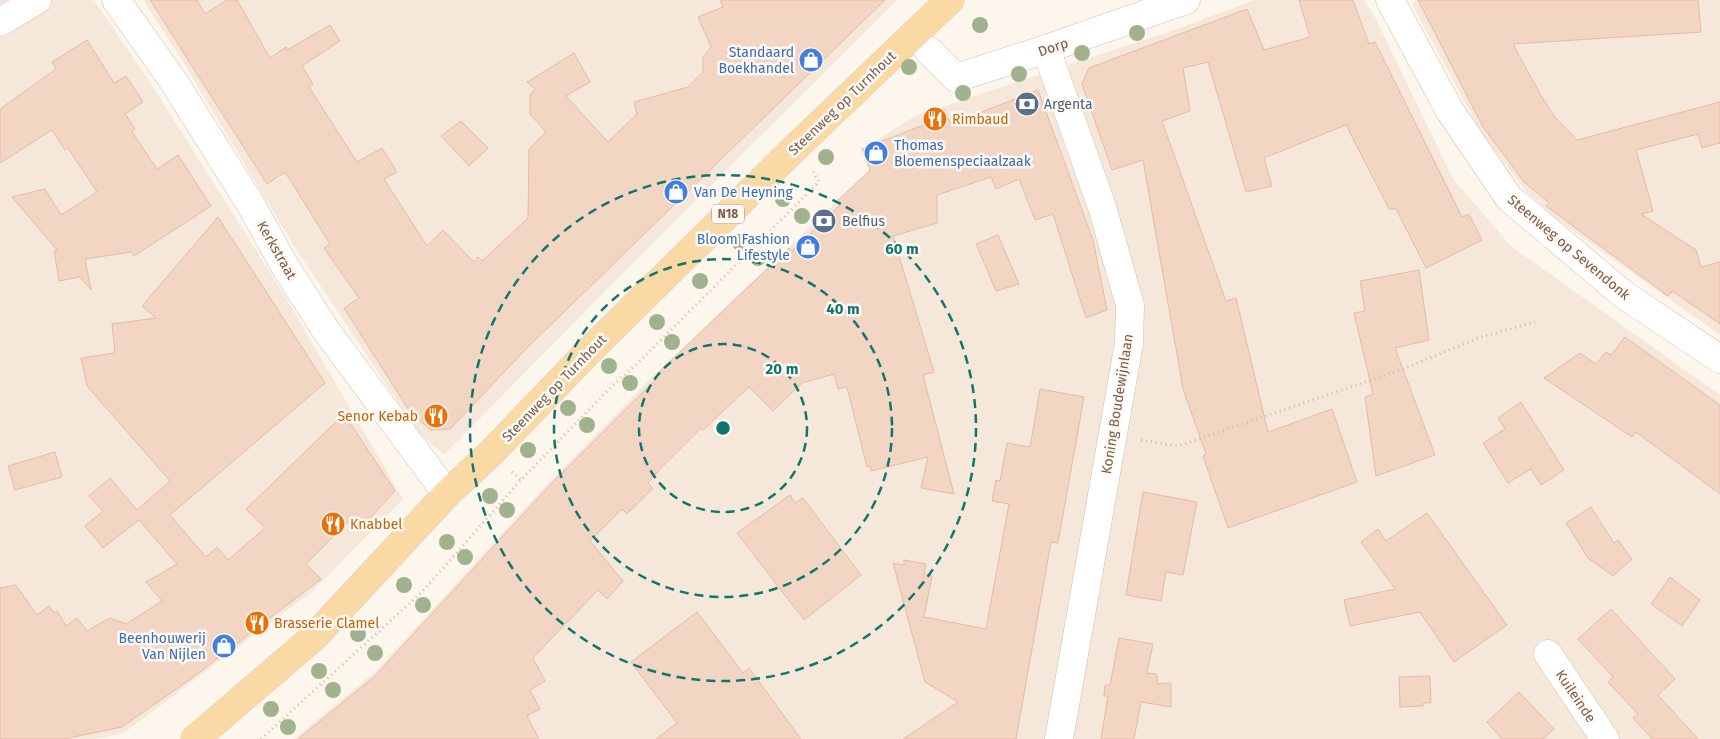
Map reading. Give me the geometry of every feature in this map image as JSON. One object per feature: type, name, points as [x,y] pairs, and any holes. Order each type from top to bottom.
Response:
[{"type":"main road","name":"N18","points":[[920,43],[950,0]]},
{"type":"main road","name":"Steenweg op Turnhout","points":[[195,739],[314,637],[448,494],[490,454],[595,345],[786,157],[920,43]]},
{"type":"street","points":[[0,22],[37,0]]},
{"type":"street","name":"Kerkstraat","points":[[116,0],[174,82],[325,329],[448,494]]},
{"type":"street","name":"Dorp","points":[[920,43],[956,78],[1186,0]]},
{"type":"street","name":"Steenweg op Sevendonk","points":[[1390,0],[1450,111],[1509,198],[1624,295],[1720,360]]},
{"type":"street","name":"Koning Boudewijnlaan","points":[[1046,49],[1102,207],[1130,305],[1129,343],[1059,739]]},
{"type":"street","name":"Kuileinde","points":[[1548,654],[1605,739]]},
{"type":"path","points":[[261,739],[421,593],[521,480],[612,386],[639,362],[819,182]]},
{"type":"path","points":[[1113,436],[1178,446],[1403,369],[1481,337],[1535,322]]},
{"type":"shaded area","points":[[0,0],[94,0],[151,84],[282,291],[403,499],[313,591],[124,733],[96,739],[0,739]]},
{"type":"shaded area","points":[[143,0],[897,0],[610,286],[444,455],[417,431],[294,246],[180,57]]},
{"type":"shaded area","points":[[1254,0],[1364,0],[1376,19],[1453,179],[1511,246],[1720,395],[1720,739],[294,739],[375,672],[540,492],[656,373],[870,170],[862,149],[917,115],[1177,29]]},
{"type":"shaded area","points":[[1417,0],[1720,0],[1720,335],[1555,218],[1528,194],[1481,132],[1413,6]]},
{"type":"building","points":[[150,0],[197,0],[205,14],[227,0],[237,0],[270,58],[286,47],[287,50],[330,25],[340,41],[302,66],[313,84],[309,87],[357,162],[382,148],[397,172],[384,179],[427,246],[443,230],[474,262],[478,257],[482,261],[528,218],[529,149],[546,132],[530,114],[530,95],[535,89],[527,82],[574,53],[590,82],[566,96],[608,142],[637,114],[634,102],[688,87],[703,72],[703,57],[711,47],[698,17],[723,7],[720,0],[885,0],[528,347],[450,429],[431,430],[410,412],[344,308],[359,298],[324,248],[330,244],[285,172],[267,184]]},
{"type":"building","points":[[1299,0],[1353,0],[1369,44],[1375,42],[1462,217],[1469,214],[1482,240],[1426,268],[1396,209],[1389,209],[1346,125],[1264,158],[1272,186],[1246,192],[1208,62],[1183,68],[1190,111],[1162,121],[1226,301],[1236,298],[1268,432],[1332,409],[1357,482],[1228,528],[1203,456],[1206,454],[1183,389],[1143,160],[1112,170],[1082,84],[1089,68],[1247,9],[1264,50],[1310,37]]},
{"type":"building","points":[[1418,0],[1698,0],[1701,32],[1513,44],[1554,116],[1577,140],[1720,102],[1720,143],[1702,148],[1698,134],[1636,150],[1653,211],[1641,214],[1696,250],[1701,267],[1720,262],[1720,324],[1672,291],[1668,296],[1546,206],[1549,203],[1524,182],[1483,127]]},
{"type":"building","points":[[87,40],[114,83],[126,76],[143,102],[125,114],[135,129],[132,132],[157,169],[178,155],[211,206],[134,256],[131,252],[85,259],[91,290],[80,277],[59,281],[54,251],[58,251],[12,197],[45,189],[61,215],[97,192],[68,148],[65,150],[52,130],[0,163],[0,109],[56,69],[52,62]]},
{"type":"building","points":[[1038,90],[1093,240],[1107,310],[1086,318],[1053,214],[1035,220],[1019,179],[996,189],[991,177],[937,195],[937,223],[893,236],[934,372],[923,375],[954,494],[921,488],[928,457],[871,471],[870,466],[867,467],[847,387],[838,389],[834,374],[802,383],[773,411],[749,387],[703,430],[701,428],[661,468],[648,483],[653,488],[627,514],[622,509],[590,541],[623,581],[607,599],[598,590],[533,658],[545,681],[530,690],[540,709],[527,716],[539,739],[298,739],[374,677],[549,486],[657,378],[657,374],[789,248],[792,251],[841,204],[838,200],[870,170],[862,149],[926,124],[923,117],[944,109],[951,124]]},
{"type":"building","points":[[461,121],[488,148],[469,166],[441,136]]},
{"type":"building","points":[[218,217],[325,383],[170,515],[206,557],[217,547],[228,560],[265,528],[246,509],[344,414],[395,491],[362,527],[353,517],[306,564],[321,579],[192,678],[122,727],[64,739],[0,739],[0,588],[16,585],[37,615],[49,606],[54,613],[57,611],[66,626],[77,618],[87,631],[110,618],[126,624],[162,601],[146,582],[177,564],[139,520],[103,548],[85,526],[103,511],[89,496],[110,478],[137,510],[170,481],[87,386],[81,358],[115,353],[112,324],[156,318],[142,306]]},
{"type":"building","points":[[998,235],[1019,284],[996,291],[976,244]]},
{"type":"building","points":[[1419,270],[1429,340],[1395,348],[1435,455],[1376,476],[1365,397],[1373,394],[1354,313],[1365,311],[1360,281]]},
{"type":"building","points":[[1625,337],[1720,405],[1720,494],[1636,432],[1632,437],[1544,378],[1580,353],[1596,364],[1606,352],[1611,355]]},
{"type":"building","points":[[1040,389],[1084,397],[1058,543],[1051,542],[1016,739],[903,739],[958,702],[925,682],[893,563],[904,565],[904,560],[926,564],[924,574],[932,576],[924,617],[986,629],[1009,504],[992,501],[996,480],[1000,481],[1007,443],[1030,447]]},
{"type":"building","points":[[1521,402],[1564,470],[1541,485],[1531,469],[1508,483],[1483,443],[1505,429],[1498,418]]},
{"type":"building","points":[[55,452],[62,477],[15,490],[8,466]]},
{"type":"building","points":[[1143,492],[1197,502],[1183,575],[1166,572],[1161,601],[1126,595]]},
{"type":"building","points":[[790,495],[795,503],[803,498],[861,575],[804,620],[737,533]]},
{"type":"building","points":[[1591,507],[1614,543],[1618,540],[1632,559],[1613,576],[1588,558],[1566,523]]},
{"type":"building","points":[[1427,513],[1507,625],[1454,662],[1420,612],[1350,626],[1344,600],[1395,589],[1361,542],[1378,529],[1386,541]]},
{"type":"building","points":[[1670,577],[1700,600],[1682,626],[1651,604]]},
{"type":"building","points":[[1611,609],[1675,679],[1658,695],[1698,739],[1652,739],[1633,718],[1638,714],[1608,682],[1613,677],[1578,639]]},
{"type":"building","points":[[697,612],[743,673],[749,668],[801,739],[656,739],[677,723],[631,662]]},
{"type":"building","points":[[1119,638],[1153,644],[1147,673],[1157,674],[1157,684],[1171,683],[1171,707],[1141,702],[1134,739],[1101,739],[1108,696],[1104,696],[1105,685],[1110,685]]},
{"type":"building","points":[[1430,676],[1431,703],[1423,703],[1423,706],[1400,707],[1399,677]]},
{"type":"building","points":[[1519,692],[1554,729],[1543,739],[1502,739],[1487,722]]},
{"type":"place","name":"Standaard Boekhandel","points":[[811,60]]},
{"type":"place","name":"Argenta","points":[[1027,104]]},
{"type":"place","name":"Rimbaud","points":[[935,119]]},
{"type":"place","name":"Thomas Bloemenspeciaalzaak","points":[[876,153]]},
{"type":"place","name":"Van De Heyning","points":[[676,192]]},
{"type":"place","name":"Belfius","points":[[824,221]]},
{"type":"place","name":"Bloom Fashion Lifestyle","points":[[808,247]]},
{"type":"place","name":"Senor Kebab","points":[[436,416]]},
{"type":"place","name":"Knabbel","points":[[333,524]]},
{"type":"place","name":"Brasserie Clamel","points":[[257,623]]},
{"type":"place","name":"Beenhouwerij Van Nijlen","points":[[224,646]]}]
